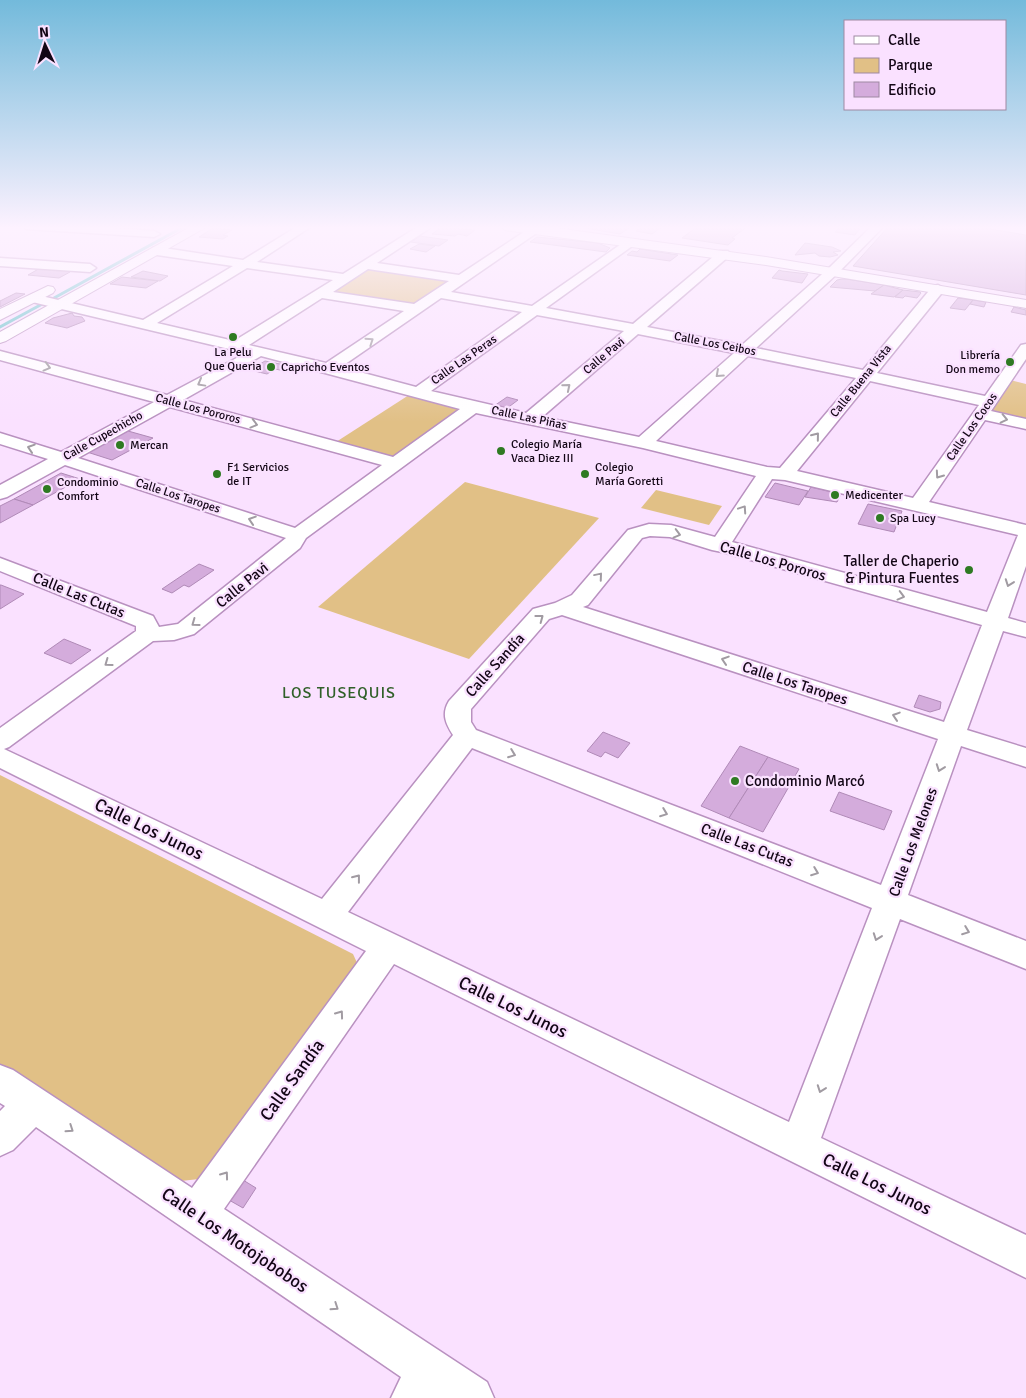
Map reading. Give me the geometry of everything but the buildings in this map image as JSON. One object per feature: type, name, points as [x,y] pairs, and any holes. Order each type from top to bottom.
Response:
[{"type":"main road","points":[[2,313],[46,291]]},
{"type":"main road","points":[[0,338],[84,291]]},
{"type":"main road","points":[[952,291],[1026,303]]},
{"type":"main road","points":[[958,291],[1026,303]]},
{"type":"street","points":[[146,324],[200,291]]},
{"type":"street","points":[[237,346],[326,291]]},
{"type":"street","points":[[329,368],[443,291]]},
{"type":"street","name":"Calle Las Peras","points":[[420,392],[561,291]]},
{"type":"street","name":"Calle Pavi","points":[[530,418],[680,291]]},
{"type":"street","points":[[643,442],[810,291]]},
{"type":"street","name":"Calle Buena Vista","points":[[719,546],[776,474],[865,375],[936,291]]},
{"type":"street","points":[[322,294],[417,308]]},
{"type":"street","name":"Calle Los Ceibos","points":[[439,294],[536,309],[636,328],[865,375],[985,408],[1026,424]]},
{"type":"street","name":"Calle Las Piñas","points":[[33,298],[329,368],[473,407],[643,442],[1026,531]]},
{"type":"street","name":"Calle Los Cocos","points":[[917,506],[1026,348]]},
{"type":"street","name":"Calle Cupechicho","points":[[0,493],[260,351]]},
{"type":"street","name":"Calle Los Pororos","points":[[0,354],[396,463]]},
{"type":"street","points":[[1007,377],[1026,381]]},
{"type":"street","name":"Calle Pavi","points":[[146,628],[174,633],[190,626],[293,544],[298,535],[473,407]]},
{"type":"street","name":"Calle Los Taropes","points":[[0,438],[298,535]]},
{"type":"street","name":"Calle Los Pororos","points":[[635,534],[649,530],[671,532],[1026,630]]},
{"type":"street","name":"Calle Sandía","points":[[467,736],[458,722],[458,707],[541,614],[564,608],[580,600],[635,534]]},
{"type":"street","name":"Calle Los Melones","points":[[799,1146],[1026,538]]},
{"type":"street","name":"Calle Las Cutas","points":[[0,564],[146,628]]},
{"type":"street","name":"Calle Los Taropes","points":[[564,608],[1026,758]]},
{"type":"street","points":[[0,741],[146,628]]},
{"type":"street","points":[[327,916],[467,736]]},
{"type":"street","name":"Calle Las Cutas","points":[[467,736],[1026,955]]},
{"type":"street","name":"Calle Los Junos","points":[[0,757],[1026,1257]]},
{"type":"street","name":"Calle Sandía","points":[[196,1214],[388,946]]},
{"type":"street","name":"Calle Los Motojobobos","points":[[0,1082],[196,1214],[422,1384],[471,1398]]},
{"type":"street","points":[[0,1137],[32,1104]]},
{"type":"green space","points":[[330,291],[439,291],[418,307],[327,293]]},
{"type":"green space","points":[[1010,380],[1026,384],[1026,420],[990,412]]},
{"type":"green space","points":[[409,395],[457,407],[460,410],[397,457],[390,457],[336,442]]},
{"type":"green space","points":[[465,482],[599,518],[469,659],[318,607]]},
{"type":"green space","points":[[656,490],[722,506],[709,525],[641,508]]},
{"type":"green space","points":[[0,775],[353,954],[358,965],[208,1178],[181,1181],[0,1066]]},
{"type":"waterway","points":[[54,298],[66,291]]},
{"type":"waterway","points":[[0,327],[44,303]]},
{"type":"place","name":"La Pelu Que Queria","points":[[233,337]]},
{"type":"place","name":"Librería Don memo","points":[[1010,362]]},
{"type":"place","name":"Capricho Eventos","points":[[271,367]]},
{"type":"place","name":"Mercan","points":[[120,445]]},
{"type":"place","name":"Colegio María Vaca Diez III","points":[[501,451]]},
{"type":"place","name":"F1 Servicios de IT","points":[[217,474]]},
{"type":"place","name":"Colegio María Goretti","points":[[585,474]]},
{"type":"place","name":"Condominio Comfort","points":[[47,489]]},
{"type":"place","name":"Medicenter","points":[[835,495]]},
{"type":"place","name":"Spa Lucy","points":[[880,518]]},
{"type":"place","name":"Taller de Chaperio & Pintura Fuentes","points":[[969,570]]},
{"type":"place","name":"Condominio Marcó","points":[[735,781]]},
{"type":"district","name":"LOS TUSEQUIS","points":[[339,693]]}]
